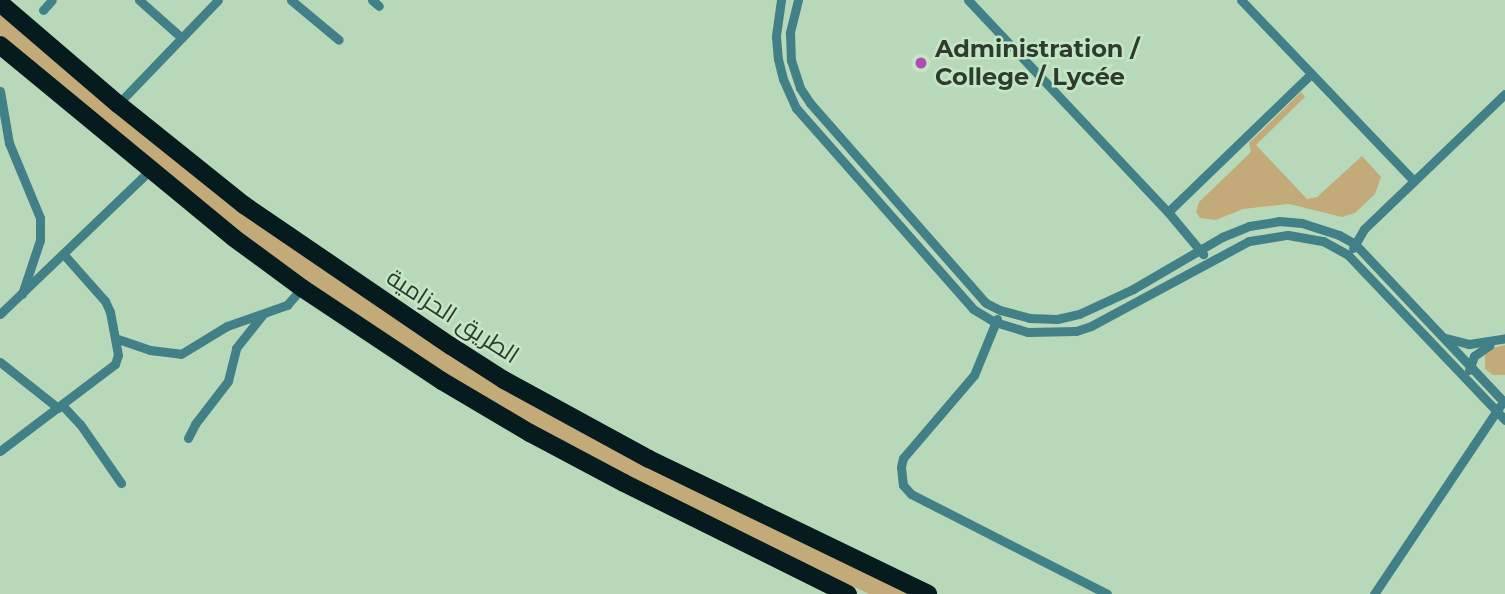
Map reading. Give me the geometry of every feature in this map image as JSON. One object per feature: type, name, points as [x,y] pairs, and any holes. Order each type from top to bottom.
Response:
[{"type":"highway","name":"الطريق الحزامية","points":[[0,3],[118,104],[244,205],[504,380],[649,459],[928,594]]},
{"type":"highway","points":[[0,45],[149,171],[302,288],[442,381],[530,433],[848,594]]},
{"type":"street","points":[[43,10],[52,0]]},
{"type":"street","points":[[118,104],[218,0]]},
{"type":"street","points":[[291,0],[339,40]]},
{"type":"street","points":[[781,0],[776,37],[778,60],[796,108],[961,299],[995,322],[1044,334],[1076,331],[1091,326],[1208,261],[1249,242],[1288,235],[1322,241],[1348,255],[1505,420]]},
{"type":"street","points":[[798,0],[790,33],[791,60],[800,88],[970,288],[1000,310],[1044,319],[1079,314],[1133,289],[1249,226],[1279,221],[1323,229],[1354,244],[1505,401],[1374,594]]},
{"type":"street","points":[[968,0],[1168,212],[1208,261]]},
{"type":"street","points":[[1241,0],[1414,181]]},
{"type":"street","points":[[142,1],[182,38]]},
{"type":"street","points":[[1168,212],[1311,74]]},
{"type":"street","points":[[0,91],[9,144],[40,218],[40,240],[22,294]]},
{"type":"street","points":[[1348,255],[1364,229],[1505,94]]},
{"type":"street","points":[[0,314],[65,256],[149,171]]},
{"type":"street","points":[[0,451],[115,364],[118,355],[105,301],[65,256]]},
{"type":"street","points":[[116,338],[150,350],[181,354],[227,326],[287,305],[302,288]]},
{"type":"street","points":[[1000,310],[974,374],[903,458],[904,485],[923,500],[1107,594]]},
{"type":"street","points":[[188,438],[195,424],[228,381],[236,348],[263,314]]},
{"type":"street","points":[[1444,338],[1469,344],[1495,342]]},
{"type":"street","points":[[1470,382],[1469,365],[1481,350],[1505,338]]},
{"type":"street","points":[[0,362],[80,424],[121,483]]},
{"type":"shaded area","points":[[0,9],[28,35],[478,370],[914,594],[869,594],[676,501],[479,396],[242,237],[0,35]]},
{"type":"shaded area","points":[[1301,92],[1305,97],[1256,145],[1307,199],[1317,197],[1362,156],[1381,177],[1375,194],[1355,213],[1342,217],[1289,204],[1243,209],[1216,220],[1200,218],[1196,212],[1199,202],[1251,152],[1249,143]]},
{"type":"shaded area","points":[[1505,345],[1505,375],[1493,375],[1485,369],[1485,355],[1492,348]]},
{"type":"place","name":"Administration / College / Lycée","points":[[921,63]]}]
